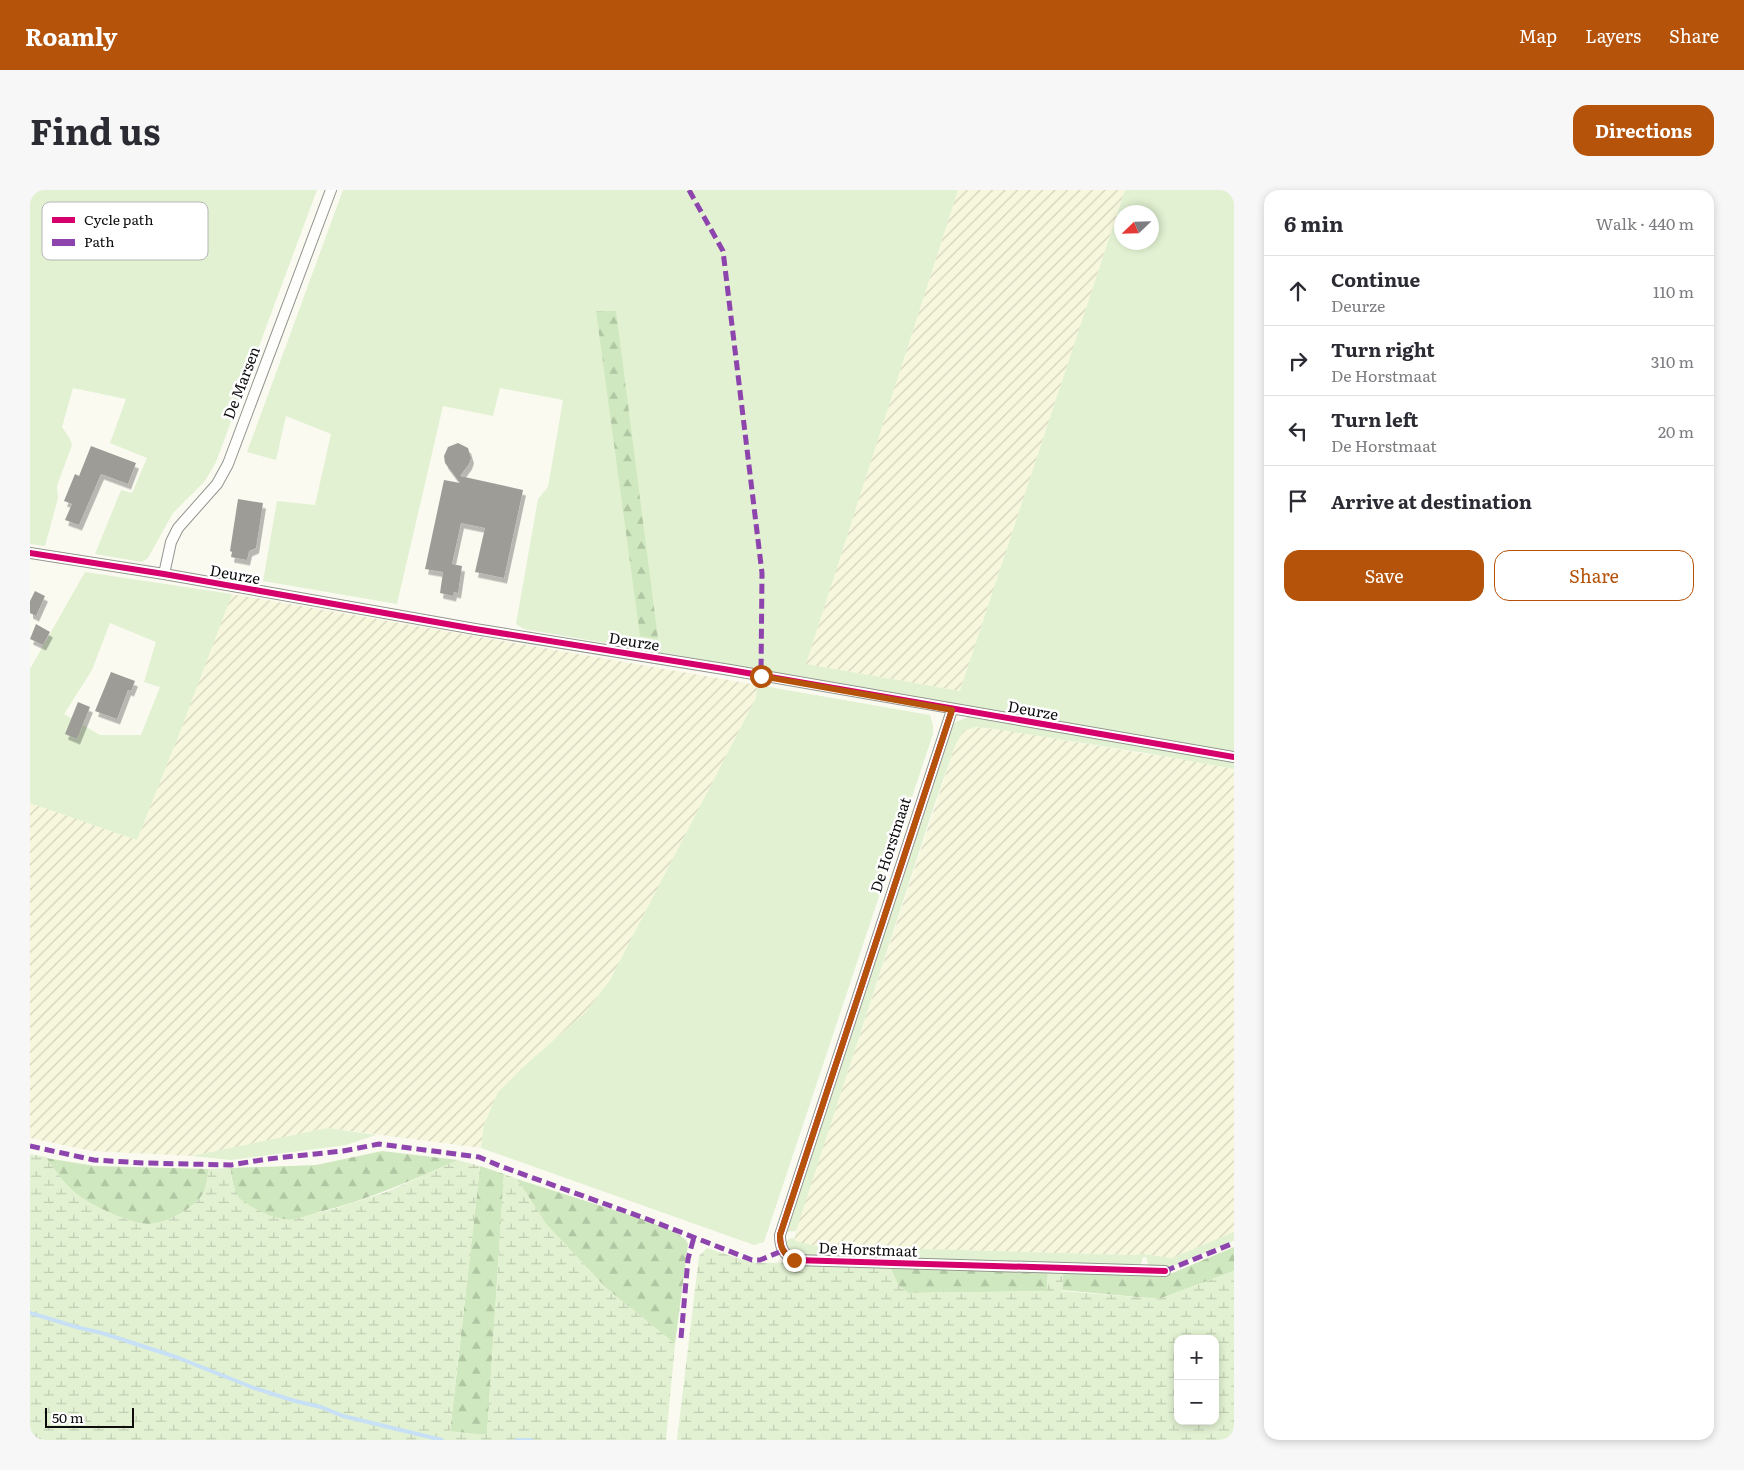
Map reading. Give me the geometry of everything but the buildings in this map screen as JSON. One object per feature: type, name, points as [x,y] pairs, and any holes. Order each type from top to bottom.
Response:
[{"type":"street","name":"De Marsen","points":[[164,574],[171,542],[178,528],[217,484],[228,464],[331,190]]},
{"type":"street","name":"Deurze","points":[[30,553],[164,574],[1234,757]]},
{"type":"street","name":"De Horstmaat","points":[[952,710],[784,1220],[780,1235],[782,1251],[794,1260],[1165,1271]]},
{"type":"green space","points":[[30,190],[317,190],[216,462],[205,481],[173,513],[148,558],[142,562],[95,554],[121,490],[132,493],[147,458],[110,443],[126,399],[73,388],[62,427],[72,445],[57,486],[58,498],[45,546],[30,544]]},
{"type":"green space","points":[[343,190],[958,190],[806,664],[960,691],[1114,223],[1114,250],[1159,250],[1159,205],[1120,205],[1125,190],[1234,190],[1234,752],[524,629],[516,624],[538,499],[548,487],[563,400],[500,388],[493,416],[443,406],[397,604],[263,581],[277,501],[315,505],[331,434],[286,416],[276,460],[247,452]]},
{"type":"green space","points":[[958,190],[1125,190],[1120,205],[1114,205],[1114,223],[960,691],[806,664]]},
{"type":"green space","points":[[596,311],[616,311],[658,639],[640,636]]},
{"type":"green space","points":[[85,572],[232,594],[137,840],[30,803],[30,669]],"holes":[[[110,623],[156,642],[144,682],[160,687],[141,735],[100,735],[64,714],[92,670]]]},
{"type":"green space","points":[[232,594],[757,685],[756,698],[610,980],[586,1012],[522,1068],[498,1092],[484,1125],[481,1148],[328,1128],[191,1156],[92,1151],[30,1138],[30,803],[137,840]]},
{"type":"green space","points":[[757,685],[930,715],[933,734],[764,1242],[754,1245],[481,1148],[484,1125],[498,1092],[522,1068],[586,1012],[610,980],[756,698]]},
{"type":"green space","points":[[970,716],[1234,760],[1234,769],[995,729],[976,727],[963,731],[955,746],[934,806],[796,1231],[784,1232],[948,729],[956,722]]},
{"type":"green space","points":[[976,727],[1164,756],[1234,769],[1234,1232],[1172,1258],[1143,1254],[815,1246],[794,1241],[813,1177],[955,746],[963,731]]},
{"type":"green space","points":[[328,1128],[376,1135],[346,1145],[231,1160],[191,1156]]},
{"type":"green space","points":[[382,1151],[458,1160],[373,1196],[290,1220],[262,1213],[242,1201],[235,1190],[230,1168],[316,1165]]},
{"type":"green space","points":[[30,1154],[46,1157],[67,1185],[88,1202],[124,1219],[142,1224],[164,1221],[188,1209],[204,1192],[209,1169],[230,1168],[232,1182],[239,1198],[252,1207],[273,1217],[290,1220],[337,1208],[389,1191],[458,1160],[480,1166],[450,1431],[487,1435],[504,1174],[517,1179],[546,1224],[606,1288],[675,1344],[666,1440],[30,1440]]},
{"type":"green space","points":[[46,1158],[95,1166],[209,1169],[204,1192],[188,1209],[164,1221],[142,1224],[114,1215],[82,1198],[67,1185]]},
{"type":"green space","points":[[480,1166],[504,1174],[487,1435],[450,1432]]},
{"type":"green space","points":[[517,1179],[642,1219],[675,1232],[686,1240],[688,1244],[675,1344],[606,1288],[546,1224]]},
{"type":"green space","points":[[1234,1232],[1234,1241],[1163,1270],[1149,1266],[1146,1257],[1143,1257],[1140,1268],[803,1258],[792,1254],[785,1242],[794,1238],[795,1241],[815,1246],[1143,1254],[1172,1258]]},
{"type":"green space","points":[[1234,1247],[1234,1271],[1159,1299],[1062,1290],[1063,1271],[1170,1274]]},
{"type":"green space","points":[[707,1248],[750,1262],[803,1262],[890,1266],[898,1285],[908,1293],[1047,1291],[1048,1270],[1063,1271],[1062,1291],[1159,1299],[1234,1271],[1234,1440],[677,1440],[699,1256]]},
{"type":"green space","points":[[890,1266],[1048,1270],[1047,1291],[908,1293],[898,1285]]},
{"type":"waterway","points":[[30,1313],[102,1333],[176,1357],[254,1388],[321,1407],[343,1416],[442,1440]]},
{"type":"waterway","points":[[517,1440],[531,1440]]},
{"type":"marked path","points":[[689,190],[723,251],[762,573],[761,676]]},
{"type":"marked path","points":[[30,1146],[94,1160],[143,1163],[231,1165],[343,1151],[379,1144],[479,1157],[752,1260],[760,1260],[782,1251]]},
{"type":"marked path","points":[[681,1338],[688,1259],[694,1237]]},
{"type":"marked path","points":[[1165,1271],[1234,1243]]},
{"type":"cycle path","points":[[30,553],[164,574],[475,629],[730,670],[1234,757]]},
{"type":"cycle path","points":[[952,710],[780,1235],[782,1247],[785,1253],[794,1260],[1165,1271]]},
{"type":"route","points":[[761,676],[952,710],[780,1235],[782,1251],[794,1260]]}]
